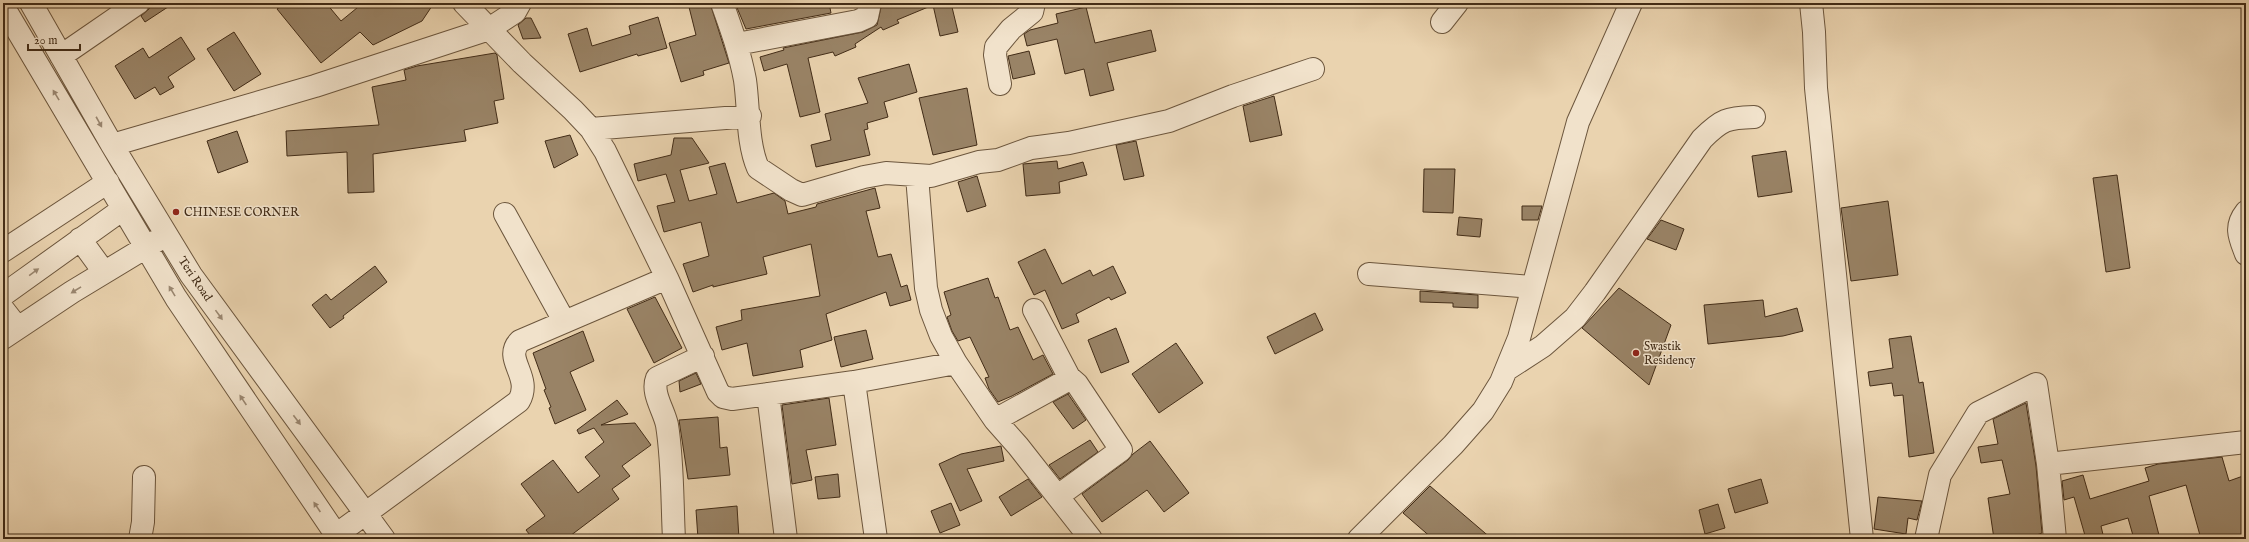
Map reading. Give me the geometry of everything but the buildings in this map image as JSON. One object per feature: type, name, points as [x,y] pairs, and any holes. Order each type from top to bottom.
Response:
[{"type":"street","name":"Teri Road","points":[[31,3],[112,145],[191,275],[384,539]]},
{"type":"street","points":[[61,56],[138,3]]},
{"type":"street","points":[[464,3],[590,129],[605,151],[667,278],[718,392],[723,397],[732,399],[854,382],[956,364]]},
{"type":"street","points":[[112,145],[315,86],[489,29],[515,12],[520,3]]},
{"type":"street","points":[[722,3],[737,44],[750,116],[753,153],[758,168],[797,193],[809,193],[864,177],[886,173],[931,176],[979,162],[998,160],[1031,148],[1068,144],[1169,121],[1233,96],[1312,69]]},
{"type":"street","points":[[737,44],[858,22],[867,17],[870,3]]},
{"type":"street","points":[[1000,84],[995,55],[996,47],[1012,29],[1032,12],[1034,3]]},
{"type":"street","points":[[1442,22],[1457,3]]},
{"type":"street","points":[[1359,539],[1436,462],[1483,411],[1501,382],[1519,338],[1578,122],[1631,3]]},
{"type":"street","points":[[1811,3],[1814,32],[1816,88],[1862,539]]},
{"type":"street","points":[[3,6],[145,247],[215,358],[338,537],[366,513],[519,401],[523,392],[524,384],[513,353],[514,347],[520,341],[667,278]]},
{"type":"street","points":[[67,113],[87,100]]},
{"type":"street","points":[[590,129],[750,116]]},
{"type":"street","points":[[1506,370],[1543,346],[1575,318],[1596,292],[1702,139],[1717,124],[1731,118],[1754,117]]},
{"type":"street","points":[[917,176],[926,288],[931,310],[941,336],[956,364],[995,420],[1058,496],[1091,539]]},
{"type":"street","points":[[3,251],[108,182]]},
{"type":"street","points":[[3,295],[123,209]]},
{"type":"street","points":[[2246,212],[2240,220],[2238,227],[2239,236],[2246,254]]},
{"type":"street","points":[[505,214],[564,321]]},
{"type":"street","points":[[3,309],[10,332],[104,272],[167,235]]},
{"type":"street","points":[[80,239],[104,272]]},
{"type":"street","points":[[1369,274],[1533,287]]},
{"type":"street","points":[[1034,310],[1069,377],[1077,384],[1121,450],[1058,496]]},
{"type":"street","points":[[674,539],[667,424],[655,391],[655,384],[658,378],[703,356]]},
{"type":"street","points":[[854,382],[876,539]]},
{"type":"street","points":[[995,420],[1064,382]]},
{"type":"street","points":[[1926,539],[1940,474],[1978,413],[2036,384],[2048,464],[2055,539]]},
{"type":"street","points":[[768,394],[786,539]]},
{"type":"street","points":[[2048,464],[2246,442]]},
{"type":"street","points":[[140,539],[143,522],[144,478]]},
{"type":"place","name":"CHINESE CORNER","points":[[176,212]]},
{"type":"place","name":"Swastik Residency","points":[[1636,353]]}]
